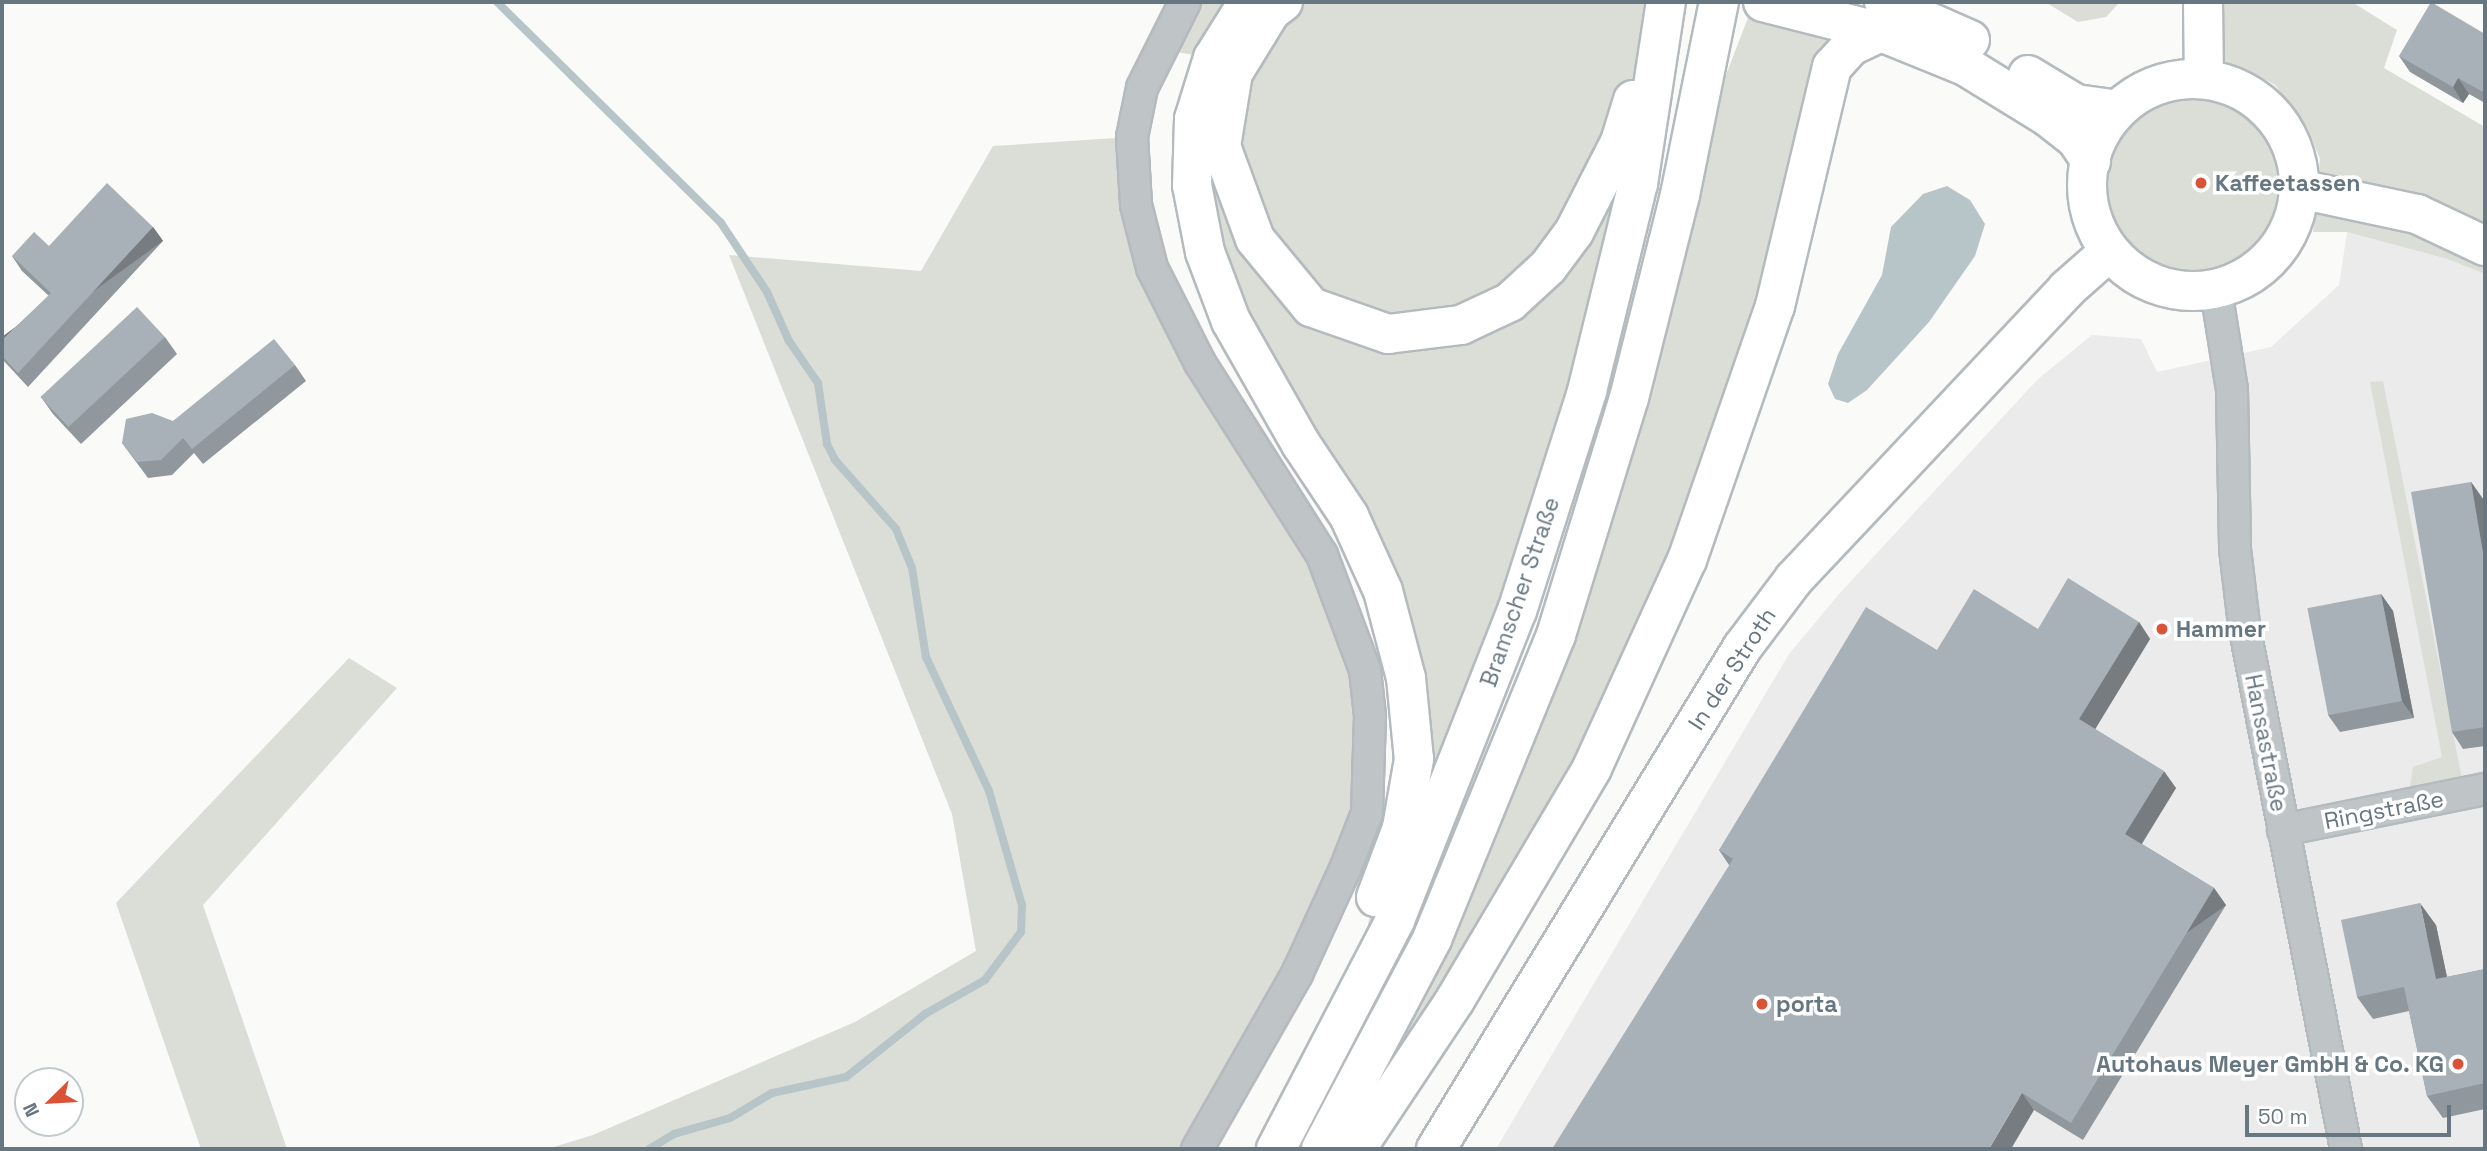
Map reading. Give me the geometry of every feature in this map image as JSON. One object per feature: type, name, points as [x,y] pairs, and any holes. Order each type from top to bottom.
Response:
[{"type":"main road","points":[[1248,2],[1213,58],[1194,119],[1192,185],[1205,252],[1231,321],[1301,444],[1349,516],[1383,591],[1407,692],[1414,759],[1402,828],[1371,909],[1353,1003]]},
{"type":"main road","points":[[1283,2],[1271,11],[1233,73],[1221,146],[1255,239],[1311,307],[1388,334],[1461,326],[1510,302],[1548,267],[1574,232],[1620,142],[1666,2]]},
{"type":"main road","name":"Bramscher Straße","points":[[1276,1149],[1395,920],[1517,611],[1587,391],[1637,184],[1666,2]]},
{"type":"main road","points":[[1321,1149],[1432,939],[1556,635],[1629,398],[1679,195],[1719,2]]},
{"type":"main road","points":[[2203,2],[2204,79]]},
{"type":"main road","points":[[1794,6],[1882,17],[1978,44],[2076,104],[2118,110]]},
{"type":"main road","points":[[1882,17],[2048,117],[2076,139],[2091,161]]},
{"type":"main road","points":[[1356,1149],[1455,1000],[1592,768],[1688,559],[1771,319],[1832,67],[1882,17]]},
{"type":"main road","points":[[2204,79],[2240,89],[2269,109],[2289,138],[2299,171],[2299,189],[2289,233],[2271,259],[2246,279],[2216,290],[2185,292],[2154,285],[2126,269],[2110,251],[2090,214],[2087,179],[2094,145],[2118,110],[2139,93],[2172,80],[2204,79]]},
{"type":"main road","points":[[2299,189],[2417,214],[2485,246]]},
{"type":"main road","name":"In der Stroth","points":[[1436,1149],[1742,648],[1794,579],[2067,289],[2110,251]]},
{"type":"street","points":[[1185,2],[1142,88],[1132,136],[1136,205],[1152,268],[1200,363],[1322,555],[1365,670],[1370,716],[1367,813],[1346,867],[1297,974],[1197,1149]]},
{"type":"street","name":"Hansastraße","points":[[2216,290],[2232,390],[2235,549],[2243,613],[2346,1149]]},
{"type":"street","name":"Ringstraße","points":[[2283,830],[2485,789]]},
{"type":"shaded area","points":[[1175,2],[1248,2],[1213,58],[1157,49]]},
{"type":"shaded area","points":[[1283,2],[1666,2],[1587,391],[1353,1003],[1371,909],[1402,828],[1406,678],[1192,185]]},
{"type":"shaded area","points":[[1754,2],[1851,46],[1688,559],[1455,1000],[1321,1149],[1556,635],[1680,195]]},
{"type":"shaded area","points":[[2045,2],[2120,2],[2106,17],[2078,22]]},
{"type":"shaded area","points":[[2203,2],[2352,2],[2397,30],[2384,68],[2485,127],[2485,274],[2447,259],[2347,232],[2313,232],[2320,159],[2307,127],[2275,85],[2250,71],[2203,59]]},
{"type":"shaded area","points":[[2193,92],[2211,93],[2229,99],[2245,107],[2259,119],[2271,133],[2279,149],[2285,167],[2285,203],[2279,221],[2271,237],[2259,251],[2245,263],[2229,271],[2211,277],[2193,278],[2175,277],[2157,271],[2141,263],[2127,251],[2115,237],[2107,221],[2101,203],[2100,185],[2101,167],[2107,149],[2115,133],[2127,119],[2141,107],[2157,99],[2175,93]]},
{"type":"shaded area","points":[[1132,137],[1152,268],[1347,615],[1367,813],[1197,1149],[547,1149],[593,1135],[855,1022],[976,951],[952,814],[729,255],[921,271],[993,146]]},
{"type":"shaded area","points":[[1947,186],[1970,200],[1985,224],[1975,256],[1929,322],[1867,390],[1848,403],[1835,399],[1828,384],[1838,354],[1882,275],[1891,227],[1923,194]]},
{"type":"shaded area","points":[[2347,232],[2447,259],[2485,274],[2485,1149],[1496,1149],[1789,654],[1839,594],[2038,379],[2092,335],[2141,339],[2157,372],[2271,347],[2339,285]]},
{"type":"shaded area","points":[[2383,381],[2465,794],[2407,807],[2413,767],[2442,757],[2370,382]]},
{"type":"shaded area","points":[[349,658],[397,688],[203,905],[287,1149],[201,1149],[116,903]]},
{"type":"building","points":[[2431,2],[2485,34],[2485,93],[2458,78],[2453,87],[2399,56]]},
{"type":"building","points":[[107,183],[153,227],[18,373],[2,356],[2,340],[51,293],[12,256],[34,232],[49,246]]},
{"type":"building","points":[[137,307],[165,337],[68,427],[40,397]]},
{"type":"building","points":[[274,339],[295,365],[192,449],[183,438],[161,460],[137,462],[122,443],[126,419],[152,413],[173,421]]},
{"type":"building","points":[[2471,482],[2485,565],[2485,727],[2452,732],[2411,492]]},
{"type":"building","points":[[2068,578],[2139,622],[2079,719],[2164,771],[2125,834],[2214,888],[2071,1123],[2022,1093],[1989,1149],[1552,1149],[1733,859],[1719,850],[1866,607],[1937,650],[1974,589],[2038,629]]},
{"type":"building","points":[[2381,594],[2402,701],[2328,715],[2307,608]]},
{"type":"building","name":"Autohaus Meyer GmbH & Co. KG","points":[[2420,903],[2436,979],[2485,969],[2485,1083],[2427,1096],[2404,987],[2357,997],[2341,920]]},
{"type":"waterway","points":[[497,2],[721,223],[767,292],[789,341],[818,383],[827,444],[835,460],[896,529],[912,568],[926,657],[989,791],[1022,905],[1021,932],[985,980],[925,1014],[846,1077],[772,1093],[730,1118],[674,1134],[649,1149]]},
{"type":"place","name":"Kaffeetassen","points":[[2201,183]]},
{"type":"place","name":"Hammer","points":[[2162,629]]},
{"type":"place","name":"porta","points":[[1762,1004]]},
{"type":"place","name":"Autohaus Meyer GmbH & Co. KG","points":[[2458,1064]]}]
